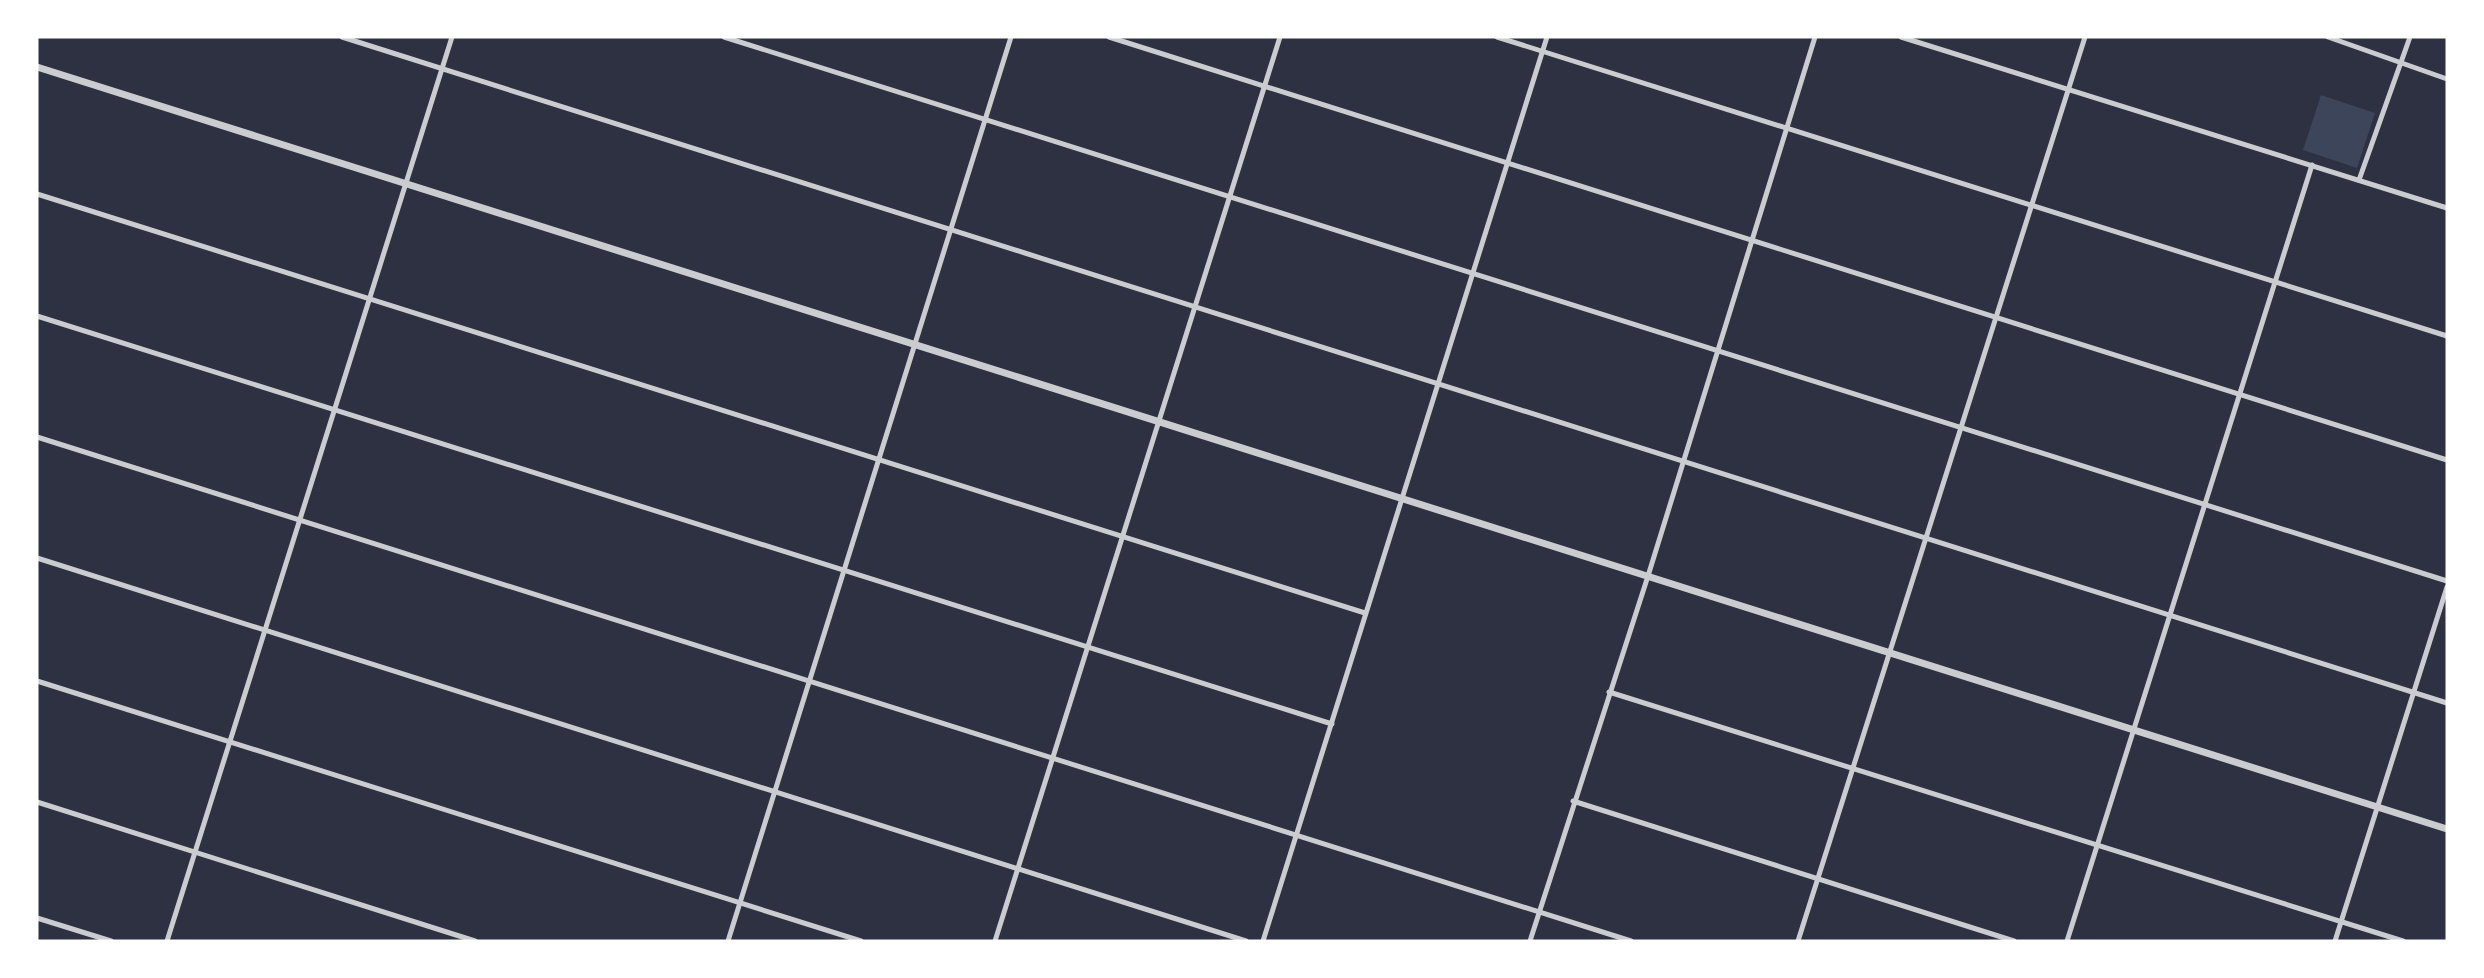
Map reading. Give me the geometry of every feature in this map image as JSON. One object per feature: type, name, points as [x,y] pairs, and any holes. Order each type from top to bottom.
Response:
[{"type":"street","points":[[342,37],[2447,703]]},
{"type":"street","points":[[167,941],[452,37]]},
{"type":"street","points":[[724,37],[1474,272],[2447,582]]},
{"type":"street","points":[[728,941],[1011,37]]},
{"type":"street","points":[[1109,37],[2447,460]]},
{"type":"street","points":[[995,941],[1280,37]]},
{"type":"street","points":[[1497,37],[2447,336]]},
{"type":"street","points":[[1263,941],[1547,37]]},
{"type":"street","points":[[1530,941],[1573,801],[1648,576],[1815,37]]},
{"type":"street","points":[[1902,37],[2447,208]]},
{"type":"street","points":[[1798,941],[2085,37]]},
{"type":"street","points":[[2328,37],[2447,79]]},
{"type":"street","points":[[2359,180],[2410,37]]},
{"type":"street","points":[[37,66],[2447,829]]},
{"type":"street","points":[[2067,941],[2312,165]]},
{"type":"street","points":[[37,194],[1366,613]]},
{"type":"street","points":[[37,316],[334,407],[1332,724]]},
{"type":"street","points":[[37,437],[1631,941]]},
{"type":"street","points":[[37,558],[1246,941]]},
{"type":"street","points":[[2335,941],[2447,587]]},
{"type":"street","points":[[37,681],[860,941]]},
{"type":"street","points":[[1609,692],[2403,941]]},
{"type":"street","points":[[1573,801],[2014,941]]},
{"type":"street","points":[[37,802],[475,941]]},
{"type":"street","points":[[37,918],[111,941]]},
{"type":"shaded area","points":[[2321,95],[2375,113],[2357,168],[2303,150]]}]
